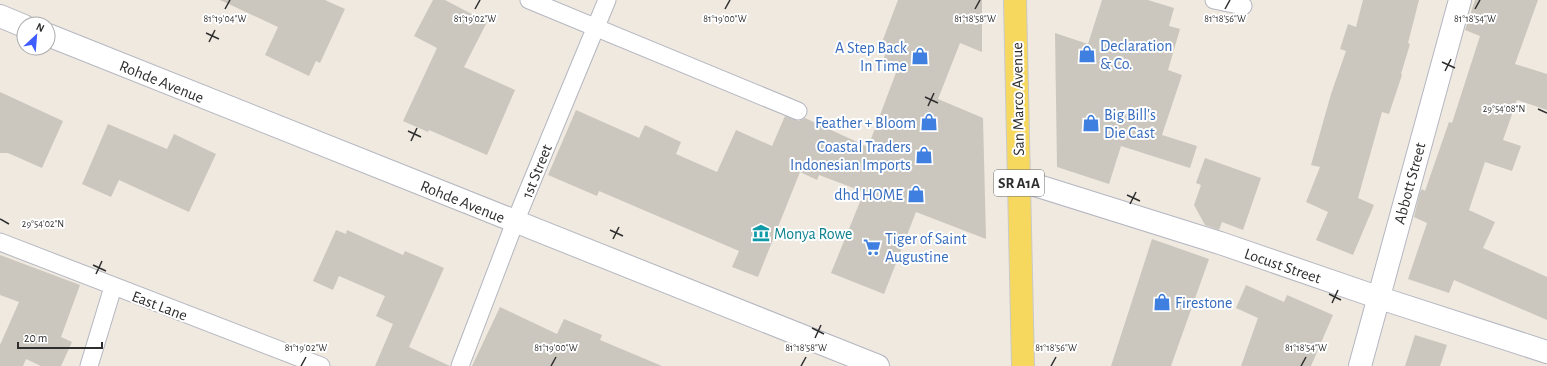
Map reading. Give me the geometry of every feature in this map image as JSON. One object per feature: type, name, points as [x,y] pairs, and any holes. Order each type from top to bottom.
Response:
[{"type":"main road","name":"San Marco Avenue","points":[[1015,0],[1023,366]]},
{"type":"street","name":"Abbott Street","points":[[1360,366],[1380,298],[1420,141],[1460,0]]},
{"type":"street","points":[[0,16],[16,23]]},
{"type":"street","name":"Rohde Avenue","points":[[56,38],[874,365]]},
{"type":"street","name":"Locust Street","points":[[1019,180],[1220,243],[1380,298],[1547,352]]},
{"type":"lane","points":[[529,0],[798,111]]},
{"type":"lane","name":"1st Street","points":[[460,366],[515,222],[607,0]]},
{"type":"lane","points":[[1214,0],[1243,6]]},
{"type":"lane","name":"East Lane","points":[[0,242],[113,287],[321,366]]},
{"type":"lane","points":[[89,366],[113,287]]},
{"type":"building","points":[[220,0],[325,0],[345,9],[320,63],[316,61],[309,76],[265,55],[278,27]]},
{"type":"building","points":[[433,0],[445,0],[487,22],[464,67],[515,90],[487,155],[429,130],[428,132],[403,121],[437,48],[414,36]]},
{"type":"building","points":[[898,0],[982,0],[982,52],[960,43],[938,99],[983,118],[986,239],[916,212],[884,294],[831,273],[864,192],[819,175],[817,180],[800,172],[758,277],[732,267],[739,251],[599,191],[597,196],[548,175],[576,110],[639,138],[645,125],[681,142],[676,154],[717,172],[736,130],[772,146],[785,116],[799,121],[805,118],[868,147],[897,70],[890,68],[892,64],[883,61],[886,52],[879,50]]},
{"type":"building","points":[[1102,0],[1148,0],[1174,8],[1169,26],[1180,29],[1168,70],[1182,75],[1162,135],[1197,146],[1190,168],[1121,146],[1109,184],[1057,167],[1055,33],[1088,44]]},
{"type":"building","points":[[1363,0],[1419,0],[1408,43],[1410,44],[1401,74],[1402,75],[1389,114],[1382,112],[1358,198],[1374,205],[1353,255],[1316,240],[1328,212],[1306,202],[1320,167],[1311,165],[1331,94],[1346,51],[1340,49],[1348,24],[1356,27]]},
{"type":"building","points":[[1475,0],[1538,0],[1515,64],[1547,74],[1547,110],[1517,100],[1503,140],[1521,146],[1512,171],[1485,162],[1469,210],[1495,222],[1483,248],[1547,277],[1547,320],[1454,280],[1449,293],[1408,279],[1427,223],[1414,217],[1420,192],[1422,189],[1425,191],[1449,122],[1452,123],[1480,36],[1465,30]]},
{"type":"building","points":[[0,92],[63,121],[42,168],[8,153],[0,153]]},
{"type":"building","points":[[108,124],[167,149],[174,134],[216,154],[189,212],[119,180],[111,197],[82,184]]},
{"type":"building","points":[[1205,158],[1261,178],[1243,230],[1222,222],[1219,230],[1205,225],[1194,205],[1201,185],[1196,183]]},
{"type":"building","points":[[336,230],[346,234],[347,230],[403,255],[405,251],[444,268],[409,347],[450,366],[375,366],[393,324],[376,316],[385,296],[339,276],[333,290],[313,281]]},
{"type":"building","name":"Firestone","points":[[1152,239],[1209,259],[1171,366],[1111,366]]},
{"type":"building","points":[[0,255],[80,285],[61,337],[72,342],[61,366],[41,366],[26,359],[23,366],[0,366],[0,345],[19,302],[0,295]]},
{"type":"building","points":[[1246,285],[1284,302],[1287,295],[1333,315],[1311,366],[1241,366],[1258,318],[1236,308]]},
{"type":"building","points":[[500,307],[557,334],[564,319],[602,335],[600,340],[662,366],[472,366]]},
{"type":"building","points":[[1415,335],[1447,345],[1440,366],[1405,366]]},
{"type":"place","name":"Declaration & Co.","points":[[1087,54]]},
{"type":"place","name":"A Step Back In Time","points":[[920,56]]},
{"type":"place","name":"Feather + Bloom","points":[[929,122]]},
{"type":"place","name":"Big Bill's Die Cast","points":[[1091,123]]},
{"type":"place","name":"Coastal Traders Indonesian Imports","points":[[924,155]]},
{"type":"place","name":"dhd HOME","points":[[916,194]]},
{"type":"place","name":"Monya Rowe","points":[[761,233]]},
{"type":"place","name":"Tiger of Saint Augustine","points":[[872,247]]},
{"type":"place","name":"Firestone","points":[[1162,302]]}]
